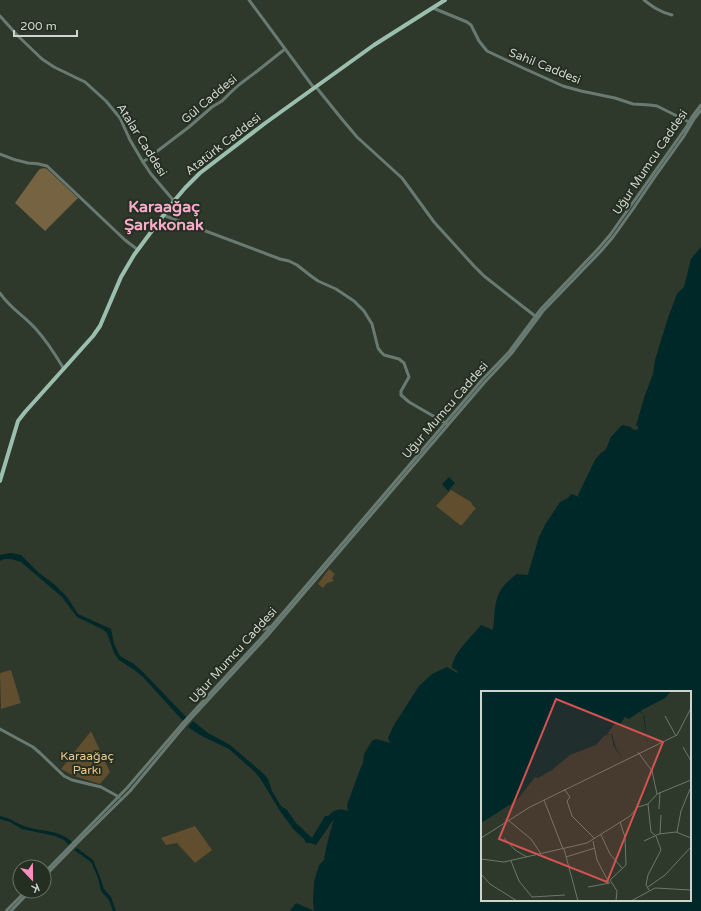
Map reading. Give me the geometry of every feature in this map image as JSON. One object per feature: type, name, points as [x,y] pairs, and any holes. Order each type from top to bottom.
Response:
[{"type":"main road","name":"Atatürk Caddesi","points":[[0,481],[18,421],[83,348],[100,326],[121,277],[163,215],[185,188],[204,169],[315,87],[374,45],[445,0]]},
{"type":"street","points":[[249,0],[285,49],[357,137],[402,178],[434,222],[474,266],[484,276],[535,316]]},
{"type":"street","points":[[644,0],[654,8],[672,15]]},
{"type":"street","name":"Sahil Caddesi","points":[[433,8],[467,22],[487,51],[563,86],[615,98],[633,104],[657,106],[691,122]]},
{"type":"street","name":"Atalar Caddesi","points":[[0,16],[42,59],[54,67],[85,82],[106,101],[120,118],[130,140],[151,174],[174,201]]},
{"type":"street","name":"Gül Caddesi","points":[[143,162],[189,127],[212,107],[222,101],[232,91],[285,49]]},
{"type":"street","name":"Uğur Mumcu Caddesi","points":[[497,366],[511,354],[543,311],[613,237],[684,136],[692,117],[701,105]]},
{"type":"street","name":"Uğur Mumcu Caddesi","points":[[190,718],[267,636],[308,585],[509,352],[535,316],[610,235],[701,110]]},
{"type":"street","points":[[0,154],[11,159],[47,166],[125,240],[138,250]]},
{"type":"street","points":[[163,215],[294,263],[318,281],[336,289],[354,301],[364,311],[372,324],[378,348],[381,352],[384,355],[399,359],[404,363],[409,377],[401,391],[403,398],[447,424]]},
{"type":"street","points":[[0,293],[10,305],[35,327],[56,354],[64,369]]},
{"type":"street","name":"Uğur Mumcu Caddesi","points":[[190,718],[305,590]]},
{"type":"street","points":[[261,630],[272,626]]},
{"type":"street","points":[[52,865],[120,798],[190,718]]},
{"type":"street","points":[[0,729],[40,752],[64,776],[72,780],[100,787],[120,798]]},
{"type":"street","points":[[52,868],[73,845]]},
{"type":"street","points":[[6,911],[18,899]]},
{"type":"street","points":[[11,911],[22,899]]},
{"type":"green space","points":[[451,490],[471,502],[476,508],[462,525],[436,506]]},
{"type":"green space","points":[[329,569],[335,574],[332,579],[334,581],[327,583],[323,588],[318,584]]},
{"type":"green space","points":[[11,670],[21,703],[1,709],[0,673]]},
{"type":"green space","name":"Karaağaç Parkı","points":[[91,731],[110,772],[100,784],[74,776],[61,769]]},
{"type":"green space","points":[[195,826],[212,850],[195,863],[177,843],[166,845],[161,838]]},
{"type":"shaded area","points":[[44,168],[47,169],[78,198],[45,231],[15,203],[38,171]]},
{"type":"water","points":[[701,247],[701,911],[314,911],[314,882],[319,865],[324,860],[334,819],[316,845],[306,843],[280,811],[255,772],[229,749],[200,735],[188,727],[193,721],[208,733],[230,745],[264,774],[281,806],[287,810],[296,823],[312,838],[325,816],[328,816],[337,810],[348,811],[347,805],[363,763],[364,754],[372,741],[376,739],[390,743],[388,738],[394,725],[419,686],[432,674],[447,667],[457,673],[458,672],[452,668],[453,662],[464,645],[481,625],[493,630],[497,598],[504,586],[517,574],[528,575],[539,537],[560,502],[568,498],[571,494],[580,497],[578,495],[595,460],[605,450],[611,437],[622,425],[636,430],[638,429],[638,426],[636,426],[653,374],[655,360],[668,318],[677,294],[684,287],[691,259]]},
{"type":"water","points":[[449,477],[455,483],[448,491],[442,484]]},
{"type":"water","points":[[10,553],[21,555],[39,573],[55,585],[67,597],[78,614],[111,629],[114,644],[120,656],[134,664],[143,672],[187,718],[183,721],[142,676],[119,660],[114,653],[107,633],[77,617],[62,597],[21,562],[11,559],[4,559],[0,561],[0,555]]},
{"type":"water","points":[[0,816],[30,828],[61,835],[72,842],[69,845],[64,840],[55,836],[22,829],[10,822],[0,819]]},
{"type":"water","points":[[77,848],[93,860],[104,889],[111,897],[116,911],[113,911],[109,900],[101,891],[98,878],[91,862],[74,850]]},
{"type":"water","points":[[296,903],[314,911],[290,911]]},
{"type":"district","name":"Karaağaç Şarkkonak","points":[[164,215]]}]
